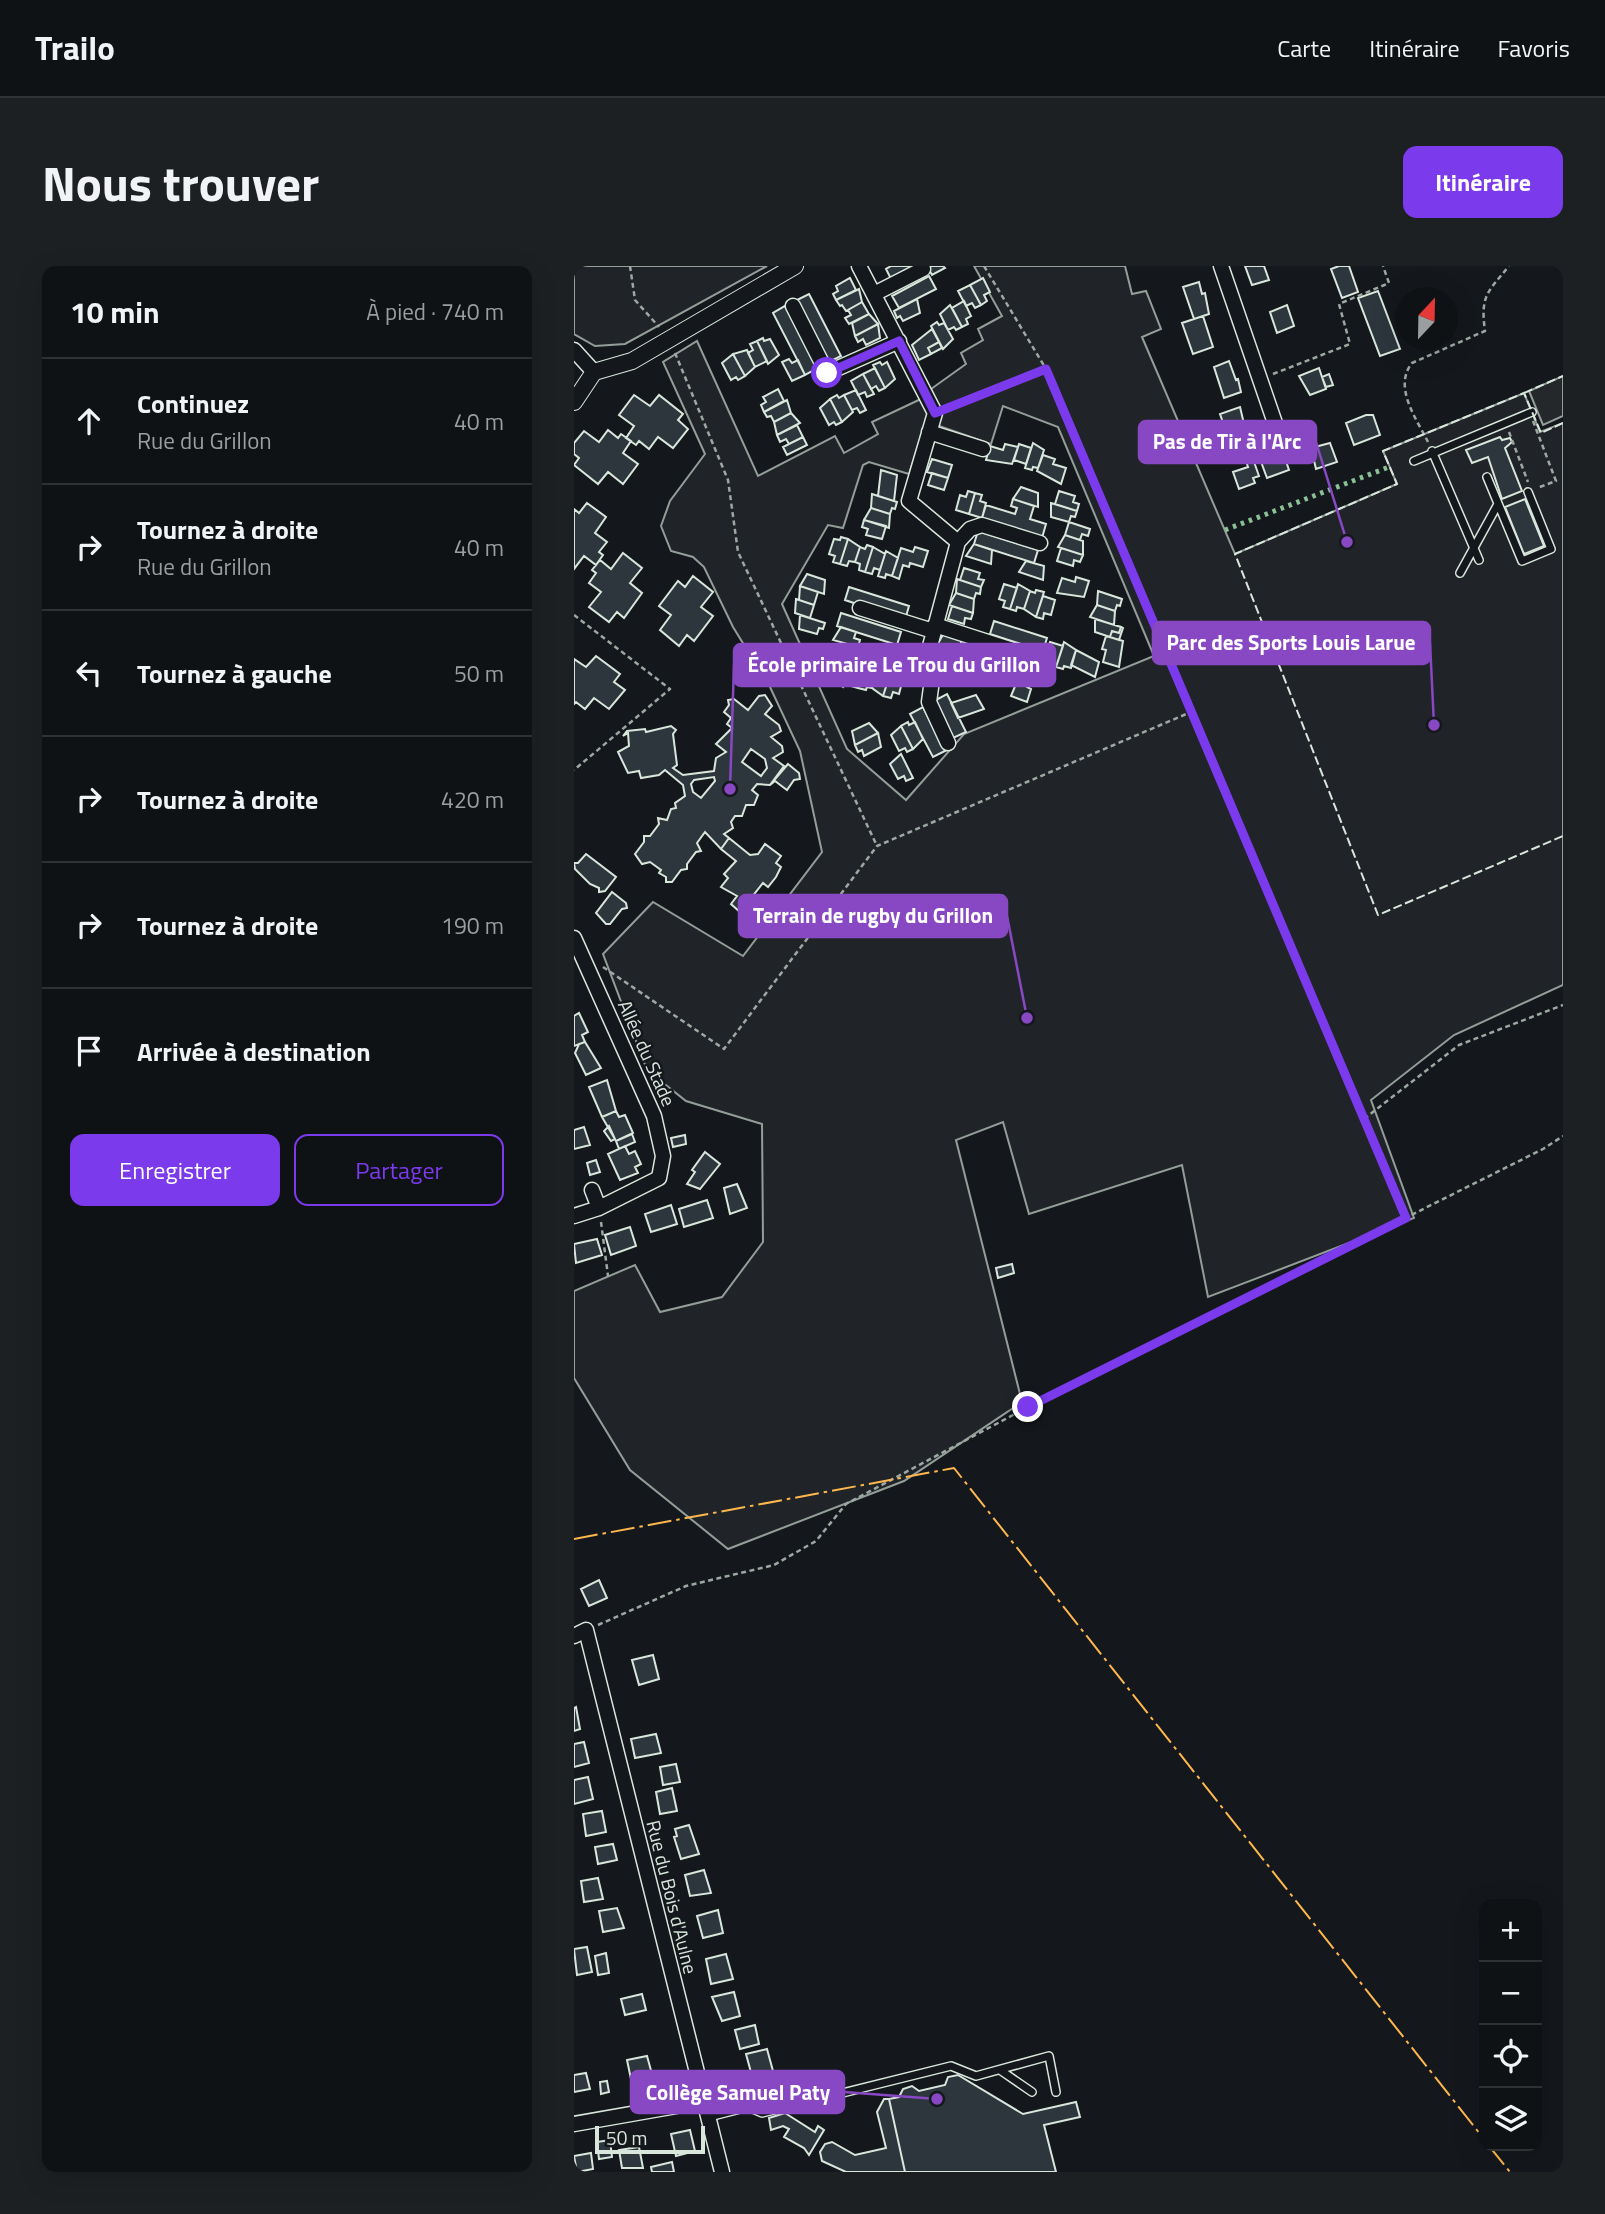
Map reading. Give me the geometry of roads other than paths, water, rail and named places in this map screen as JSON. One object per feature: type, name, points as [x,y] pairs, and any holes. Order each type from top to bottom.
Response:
[{"type":"street","points":[[574,402],[594,372],[632,361],[795,266]]},
{"type":"street","points":[[859,266],[935,413],[909,501],[958,542]]},
{"type":"street","points":[[1221,266],[1276,426]]},
{"type":"street","points":[[874,294],[923,270]]},
{"type":"street","points":[[793,306],[827,373],[899,341]]},
{"type":"street","points":[[574,350],[594,372]]},
{"type":"street","points":[[929,432],[983,449]]},
{"type":"street","points":[[948,743],[929,702],[932,680],[926,661],[958,542],[970,529],[982,525],[1040,543]]},
{"type":"street","points":[[860,608],[1035,657]]},
{"type":"street","name":"Allée du Stade","points":[[574,1216],[599,1208],[659,1178],[663,1156],[654,1116],[576,943]]},
{"type":"street","points":[[592,1190],[599,1208]]},
{"type":"street","name":"Rue du Bois d'Aulne","points":[[580,1633],[722,2172]]},
{"type":"street","points":[[574,2124],[705,2101]]},
{"type":"lane","points":[[1414,461],[1432,451],[1531,412]]},
{"type":"lane","points":[[1432,451],[1479,559]]},
{"type":"lane","points":[[1487,477],[1522,561],[1551,549],[1528,492]]},
{"type":"lane","points":[[1460,573],[1498,503]]},
{"type":"lane","points":[[709,2117],[748,2107],[762,2113],[951,2066],[976,2076],[1049,2056],[1056,2092]]},
{"type":"lane","points":[[1000,2070],[1032,2092]]},
{"type":"place","name":"Pas de Tir à l'Arc","points":[[1347,542]]},
{"type":"place","name":"Parc des Sports Louis Larue","points":[[1434,725]]},
{"type":"place","name":"École primaire Le Trou du Grillon","points":[[730,789]]},
{"type":"place","name":"Terrain de rugby du Grillon","points":[[1027,1018]]},
{"type":"place","name":"Collège Samuel Paty","points":[[937,2099]]}]
